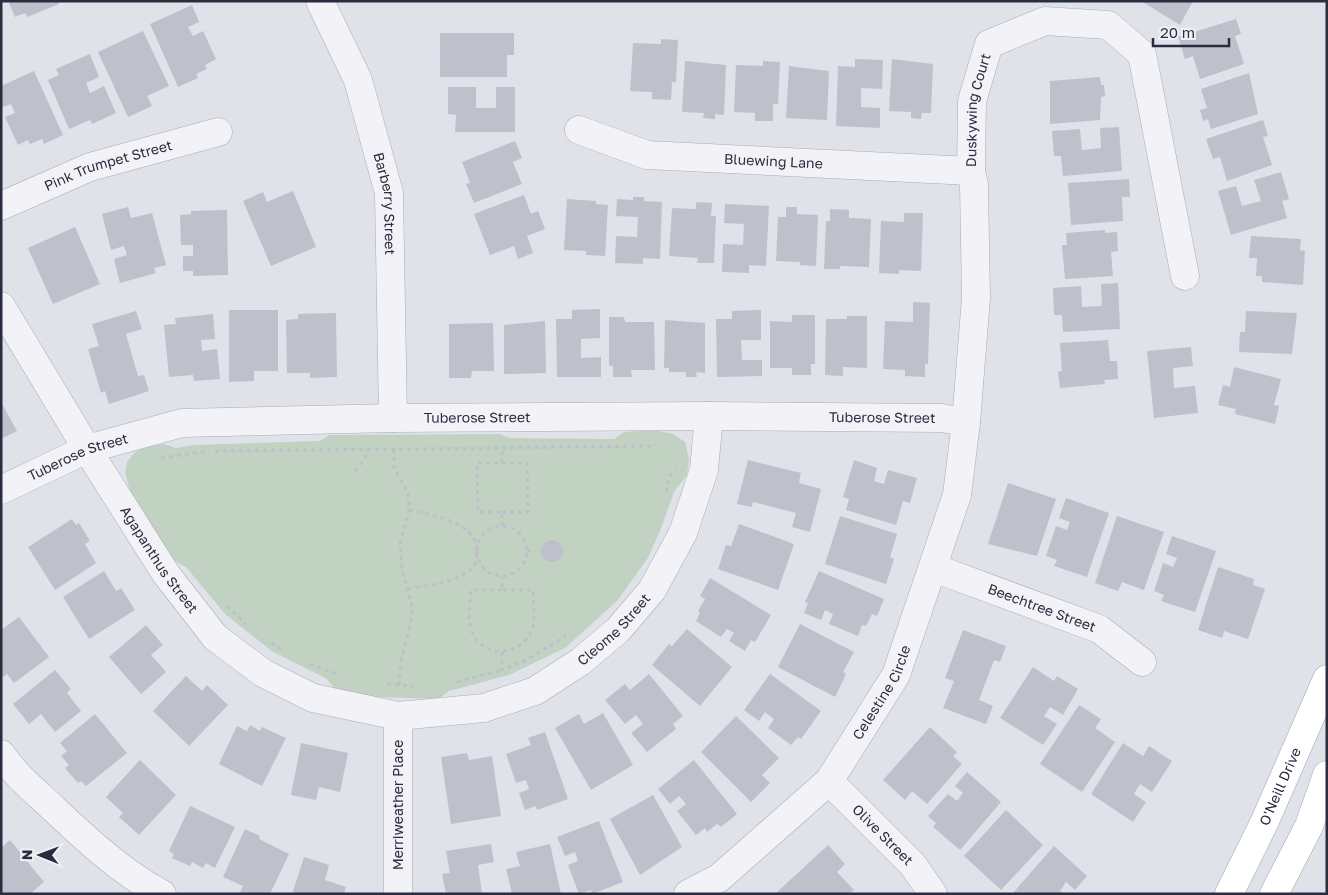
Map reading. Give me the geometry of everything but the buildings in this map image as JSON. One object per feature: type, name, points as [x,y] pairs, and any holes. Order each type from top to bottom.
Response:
[{"type":"main road","name":"O'Neill Drive","points":[[1229,894],[1265,821],[1327,679]]},
{"type":"main road","points":[[1274,894],[1309,826],[1327,775]]},
{"type":"street","name":"Barberry Street","points":[[320,1],[358,80],[389,193],[393,418]]},
{"type":"street","name":"Duskywing Court","points":[[966,422],[976,298],[974,185],[971,171],[972,101],[989,44],[1045,21],[1108,26],[1142,54],[1185,276]]},
{"type":"street","name":"Bluewing Lane","points":[[579,130],[647,155],[971,171]]},
{"type":"street","name":"Pink Trumpet Street","points":[[1,206],[90,167],[218,132]]},
{"type":"street","name":"Agapanthus Street","points":[[1,306],[87,449],[166,574],[215,637],[263,673],[313,698],[398,716]]},
{"type":"street","name":"Tuberose Street","points":[[1,490],[87,449],[182,422],[393,418],[709,416],[940,418],[966,422]]},
{"type":"street","name":"Cleome Street","points":[[398,716],[484,708],[535,691],[580,662],[618,630],[652,590],[683,532],[704,470],[709,416]]},
{"type":"street","name":"Celestine Circle","points":[[688,894],[719,878],[829,781],[896,675],[934,568],[957,495],[966,422]]},
{"type":"street","name":"Beechtree Street","points":[[934,568],[1099,629],[1142,662]]},
{"type":"street","name":"Merriweather Place","points":[[398,716],[398,894]]},
{"type":"street","points":[[6,771],[114,863],[162,894]]},
{"type":"street","name":"Olive Street","points":[[829,781],[913,865],[933,894]]},
{"type":"path","points":[[393,418],[394,468],[408,492],[409,510],[400,544],[402,569],[412,607],[411,623],[400,660],[398,716]]},
{"type":"path","points":[[157,458],[207,451],[652,446],[658,440]]},
{"type":"path","points":[[502,448],[502,463]]},
{"type":"path","points":[[355,471],[366,457],[367,450]]},
{"type":"path","points":[[477,463],[527,463],[528,512],[502,512],[478,512],[477,463]]},
{"type":"path","points":[[665,499],[670,476],[678,467]]},
{"type":"path","points":[[408,589],[450,580],[474,566],[477,552],[482,536],[495,527],[502,526],[519,534],[524,539],[527,551],[520,569],[502,576],[495,575],[482,566],[477,552],[477,543],[472,535],[462,527],[446,518],[409,510]]},
{"type":"path","points":[[502,512],[502,526]]},
{"type":"path","points":[[527,551],[536,551]]},
{"type":"path","points":[[502,576],[502,590]]},
{"type":"path","points":[[471,590],[502,590],[533,590],[533,627],[525,642],[518,647],[502,652],[484,647],[477,640],[470,624],[471,590]]},
{"type":"path","points":[[224,602],[248,627]]},
{"type":"path","points":[[451,682],[502,670],[550,647],[573,632]]},
{"type":"path","points":[[269,642],[290,654]]},
{"type":"path","points":[[502,652],[502,670]]},
{"type":"path","points":[[303,661],[342,676]]},
{"type":"path","points":[[380,684],[418,685]]},
{"type":"green space","points":[[654,430],[673,434],[685,442],[689,459],[687,475],[674,492],[648,558],[617,601],[565,648],[509,675],[449,691],[438,699],[377,697],[334,688],[327,679],[273,652],[226,615],[186,567],[174,561],[132,497],[125,473],[127,462],[135,452],[145,447],[164,444],[176,448],[194,445],[320,441],[329,435],[500,434],[509,438],[614,439],[624,432]]}]
